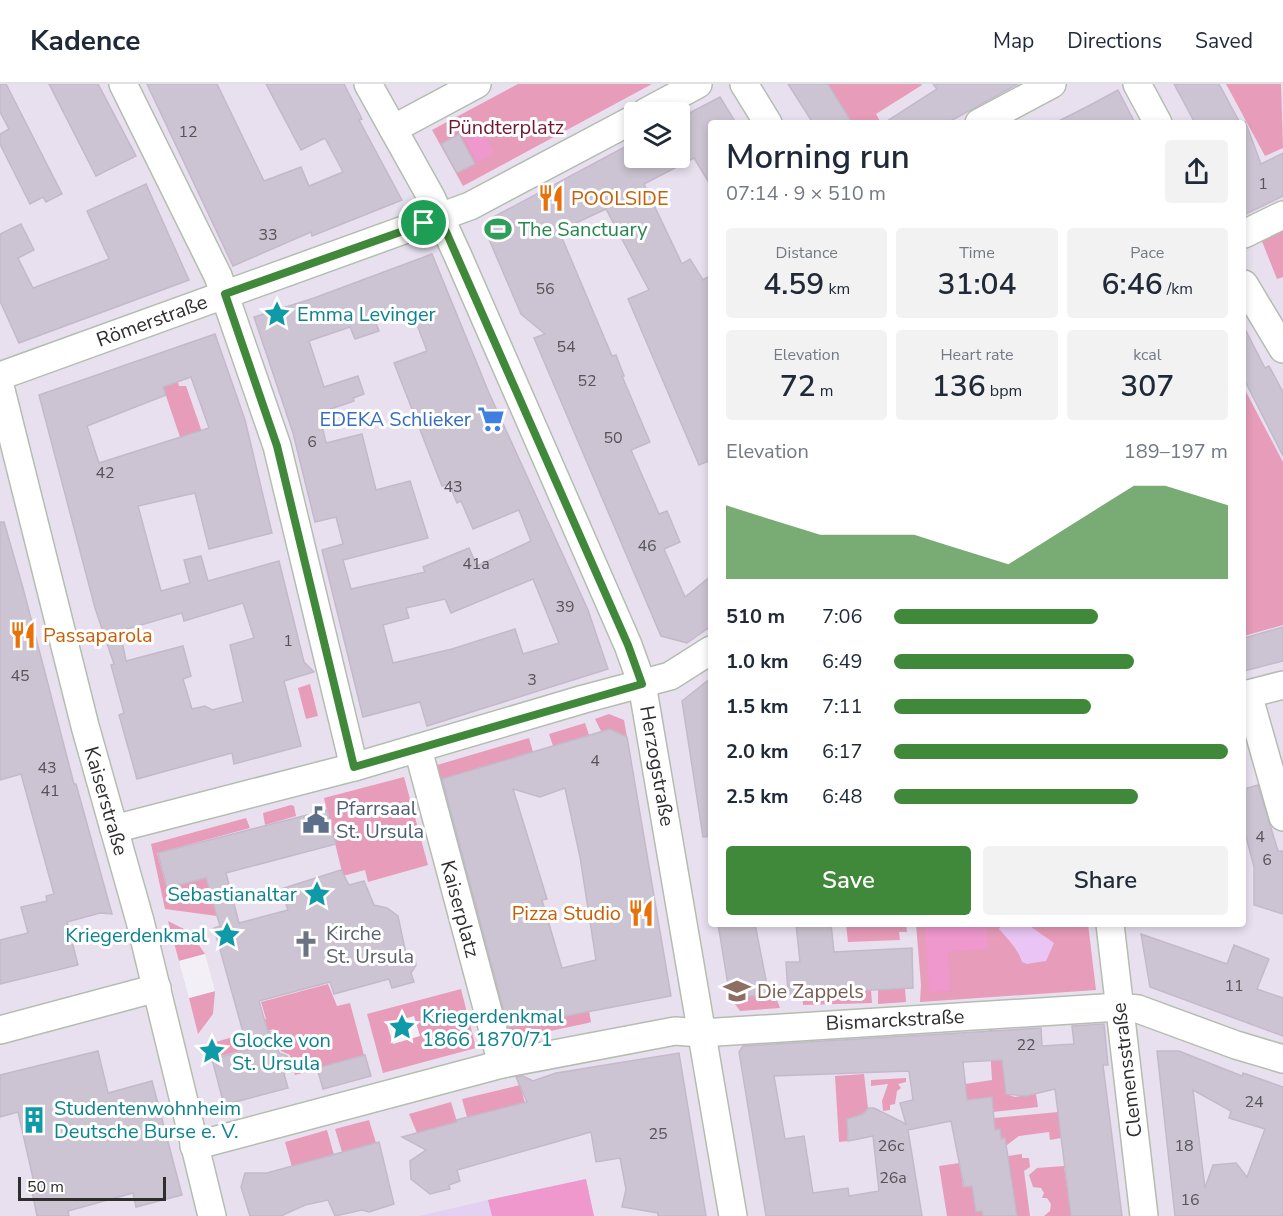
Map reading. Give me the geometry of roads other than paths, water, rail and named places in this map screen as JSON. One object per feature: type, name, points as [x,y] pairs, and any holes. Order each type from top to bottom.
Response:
[{"type":"street","points":[[123,84],[225,294],[277,446],[354,767]]},
{"type":"street","name":"Herzogstraße","points":[[368,84],[440,218],[628,645],[642,684],[733,1216]]},
{"type":"street","points":[[393,129],[477,84]]},
{"type":"street","points":[[665,102],[698,84]]},
{"type":"street","points":[[744,84],[766,120]]},
{"type":"street","points":[[985,120],[1052,84]]},
{"type":"street","points":[[1137,84],[1156,120]]},
{"type":"street","points":[[440,218],[470,206],[624,124]]},
{"type":"street","points":[[1246,233],[1283,215]]},
{"type":"street","name":"Römerstraße","points":[[0,376],[440,218]]},
{"type":"street","points":[[1246,287],[1283,348]]},
{"type":"street","name":"Kaiserstraße","points":[[0,386],[66,652],[158,988],[212,1216]]},
{"type":"street","points":[[114,829],[354,767],[670,676],[708,652]]},
{"type":"street","points":[[1283,685],[1246,694],[1283,817]]},
{"type":"street","name":"Kaiserplatz","points":[[418,749],[502,1064]]},
{"type":"street","name":"Clemensstraße","points":[[1110,927],[1144,1216]]},
{"type":"street","points":[[0,1030],[158,988]]},
{"type":"street","name":"Bismarckstraße","points":[[502,1064],[675,1032],[701,1033],[1119,1007],[1138,1009],[1236,1045],[1283,1059]]},
{"type":"street","points":[[194,1146],[502,1064]]},
{"type":"place","name":"POOLSIDE","points":[[551,198]]},
{"type":"place","name":"The Sanctuary","points":[[498,229]]},
{"type":"place","name":"Emma Levinger","points":[[277,314]]},
{"type":"place","name":"EDEKA Schlieker","points":[[491,419]]},
{"type":"place","name":"Passaparola","points":[[23,635]]},
{"type":"place","name":"Pfarrsaal St. Ursula","points":[[316,820]]},
{"type":"place","name":"Sebastianaltar","points":[[317,894]]},
{"type":"place","name":"Pizza Studio","points":[[641,913]]},
{"type":"place","name":"Kriegerdenkmal","points":[[227,935]]},
{"type":"place","name":"Kirche St. Ursula","points":[[306,944]]},
{"type":"place","name":"Die Zappels","points":[[737,991]]},
{"type":"place","name":"Kriegerdenkmal 1866 1870/71","points":[[402,1027]]},
{"type":"place","name":"Glocke von St. Ursula","points":[[212,1051]]},
{"type":"place","name":"Studentenwohnheim Deutsche Burse e. V.","points":[[34,1120]]},
{"type":"park label","name":"Pündterplatz","points":[[506,127]]}]
